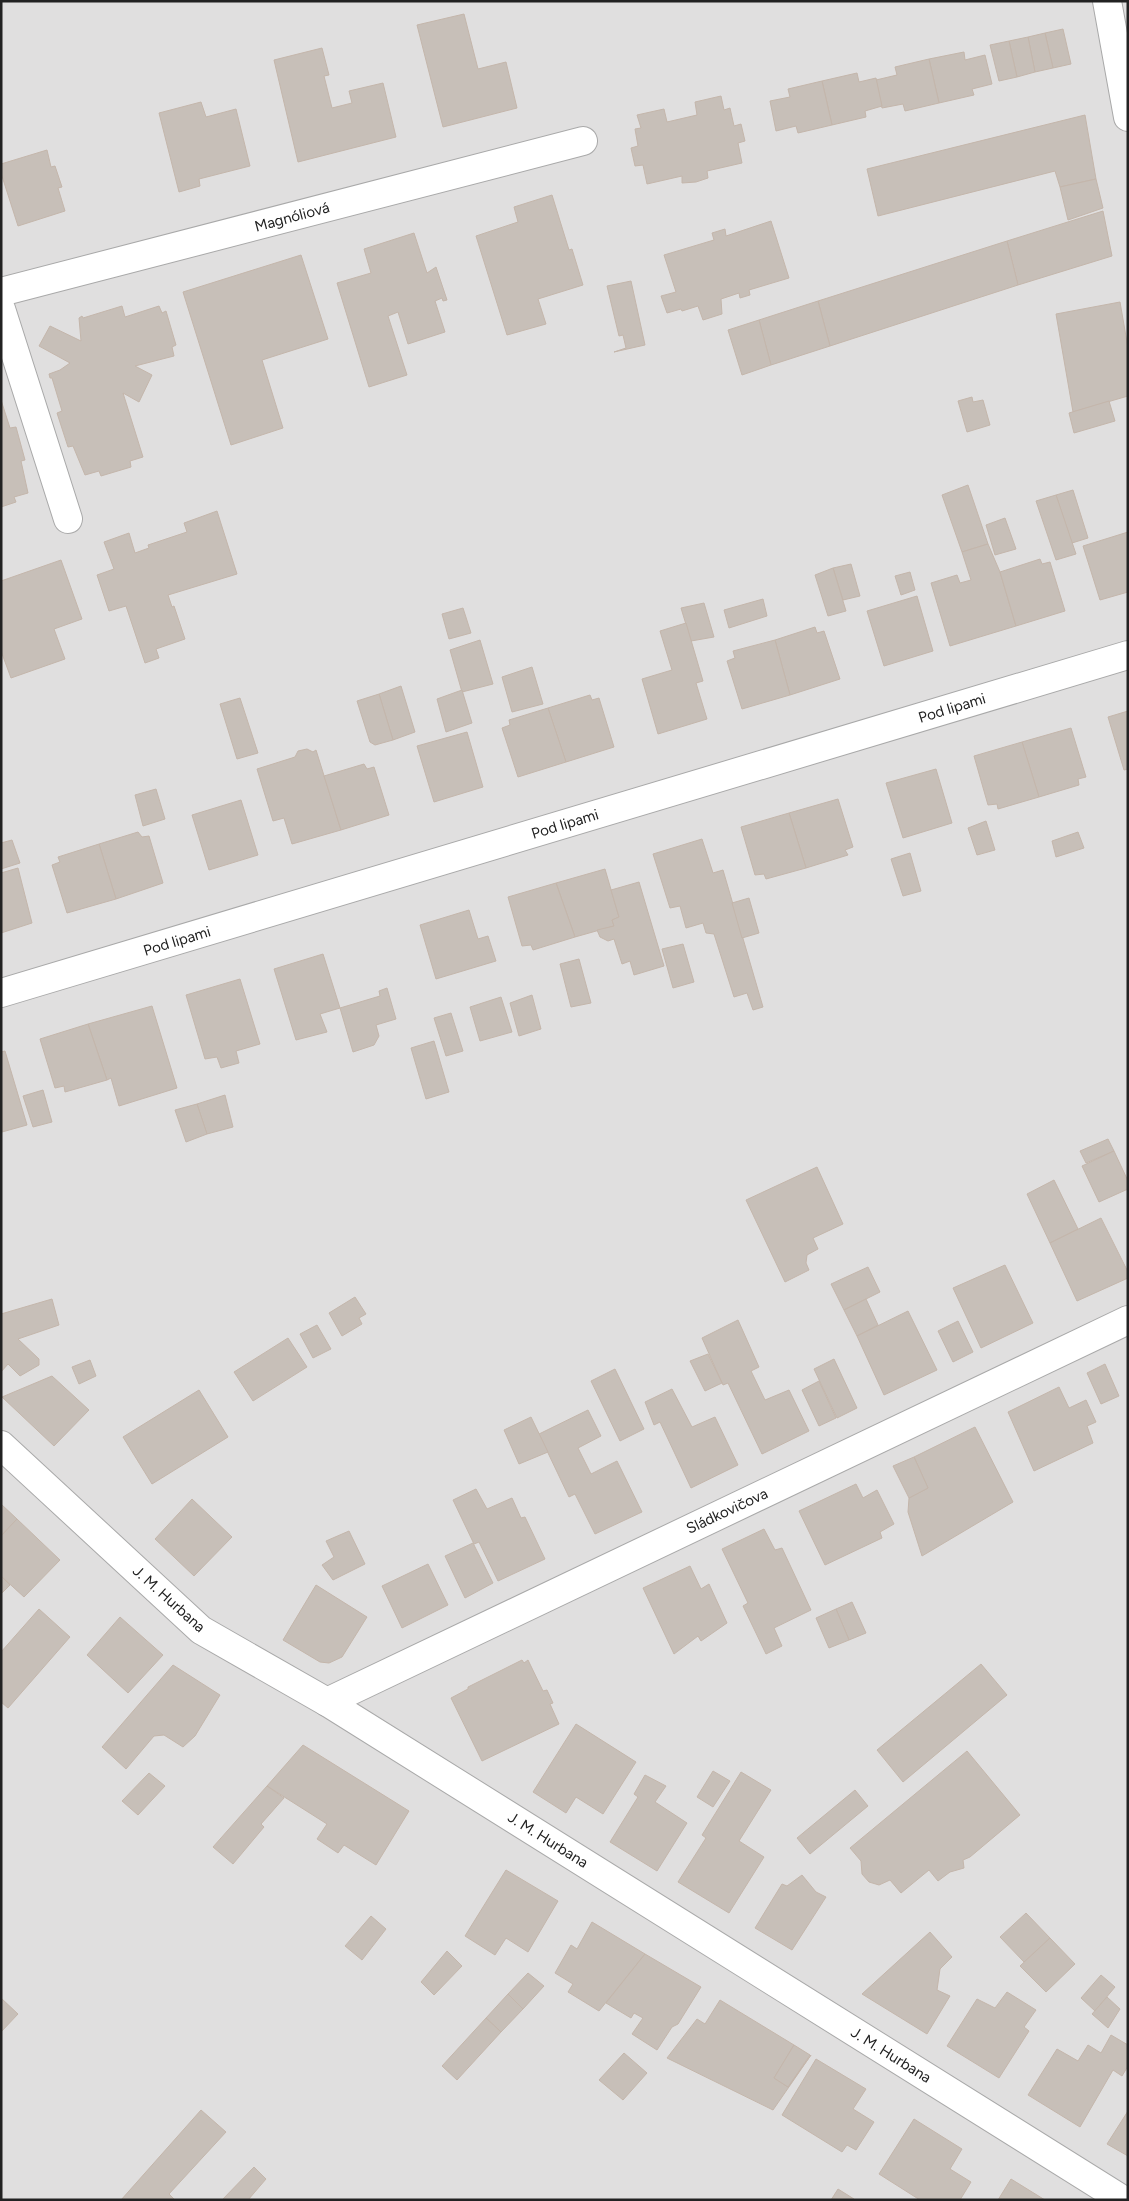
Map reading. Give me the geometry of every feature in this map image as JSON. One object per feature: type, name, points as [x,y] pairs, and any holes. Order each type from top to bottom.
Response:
[{"type":"street","points":[[1107,1],[1128,117]]},
{"type":"street","name":"Magnóliová","points":[[1,292],[583,141]]},
{"type":"street","points":[[1,309],[68,519]]},
{"type":"street","name":"Pod lipami","points":[[1,993],[1128,655]]},
{"type":"street","name":"Sládkovičova","points":[[326,1702],[1128,1320]]},
{"type":"street","name":"J. M. Hurbana","points":[[1,1445],[201,1630],[326,1702],[1123,2200]]},
{"type":"shaded area","points":[[1,1],[1128,1],[1128,2200],[1,2200]]},
{"type":"building","points":[[464,14],[478,69],[506,62],[517,108],[443,127],[417,25]]},
{"type":"building","points":[[1063,29],[1071,64],[1053,68],[1045,33]]},
{"type":"building","points":[[1045,33],[1053,68],[1035,72],[1028,37]]},
{"type":"building","points":[[1028,37],[1035,72],[1017,77],[1009,41]]},
{"type":"building","points":[[1009,41],[1017,77],[999,81],[990,45]]},
{"type":"building","points":[[322,48],[329,75],[324,76],[332,108],[352,103],[349,91],[383,83],[396,137],[298,162],[274,60]]},
{"type":"building","points":[[964,52],[965,60],[985,55],[992,84],[972,89],[974,95],[939,103],[929,59]]},
{"type":"building","points":[[929,59],[939,103],[905,111],[903,104],[882,108],[876,80],[897,75],[895,67]]},
{"type":"building","points":[[857,73],[859,82],[876,78],[882,106],[865,111],[866,117],[832,125],[822,81]]},
{"type":"building","points":[[822,81],[832,125],[798,133],[796,126],[776,131],[770,101],[790,97],[788,89]]},
{"type":"building","points":[[721,96],[724,110],[730,108],[734,126],[741,124],[745,141],[738,143],[742,163],[707,171],[708,178],[696,182],[682,183],[682,176],[647,184],[643,165],[635,166],[631,148],[638,146],[635,129],[641,128],[637,115],[664,109],[667,122],[697,115],[695,102]]},
{"type":"building","points":[[201,102],[206,117],[236,109],[250,166],[199,179],[200,186],[179,192],[159,113]]},
{"type":"building","points":[[1085,115],[1096,179],[1060,187],[1055,171],[878,216],[867,169]]},
{"type":"building","points":[[47,150],[51,167],[55,166],[62,187],[58,188],[65,211],[18,226],[1,173],[1,164]]},
{"type":"building","points":[[1096,179],[1103,208],[1068,220],[1060,187]]},
{"type":"building","points":[[552,195],[569,250],[572,249],[583,285],[538,299],[546,324],[507,335],[476,236],[518,222],[514,207]]},
{"type":"building","points":[[1103,211],[1112,256],[1018,285],[1007,241]]},
{"type":"building","points":[[771,221],[789,278],[749,290],[750,295],[740,298],[739,293],[721,299],[722,314],[703,320],[698,306],[667,313],[661,296],[676,292],[664,255],[714,240],[712,233],[725,229],[726,236]]},
{"type":"building","points":[[414,233],[427,273],[436,267],[447,300],[443,301],[442,298],[435,301],[445,332],[408,344],[398,312],[388,316],[407,375],[369,387],[337,283],[371,273],[364,249]]},
{"type":"building","points":[[1007,241],[1018,285],[830,346],[818,301]]},
{"type":"building","points":[[301,255],[328,339],[262,360],[283,428],[231,445],[183,292]]},
{"type":"building","points":[[631,281],[645,345],[614,352],[626,348],[623,335],[619,336],[607,286]]},
{"type":"building","points":[[818,301],[830,346],[771,365],[759,320]]},
{"type":"building","points":[[1120,302],[1128,348],[1128,396],[1073,412],[1056,314]]},
{"type":"building","points":[[122,306],[125,317],[159,306],[162,313],[166,311],[176,345],[172,347],[174,356],[135,366],[152,375],[139,402],[123,393],[143,457],[130,461],[131,467],[101,476],[99,471],[85,475],[73,446],[68,447],[57,413],[62,411],[52,378],[50,378],[49,374],[60,370],[70,363],[39,346],[50,326],[81,341],[79,318]]},
{"type":"building","points":[[759,320],[771,365],[742,375],[728,330]]},
{"type":"building","points":[[972,397],[973,402],[983,400],[990,425],[967,432],[958,401]]},
{"type":"building","points":[[1,400],[10,428],[16,427],[25,460],[21,461],[28,493],[14,497],[16,502],[1,507]]},
{"type":"building","points":[[1109,401],[1115,421],[1074,433],[1069,413]]},
{"type":"building","points":[[968,485],[988,544],[962,552],[942,495]]},
{"type":"building","points":[[1073,490],[1088,538],[1072,543],[1056,495]]},
{"type":"building","points":[[1056,495],[1076,554],[1056,560],[1036,501]]},
{"type":"building","points":[[217,511],[237,574],[168,595],[172,607],[174,606],[185,639],[156,649],[159,658],[145,663],[126,606],[109,611],[97,575],[114,569],[104,542],[129,533],[135,553],[149,548],[148,545],[187,532],[184,523]]},
{"type":"building","points":[[1005,518],[1016,549],[995,555],[986,525]]},
{"type":"building","points":[[1128,532],[1128,592],[1100,600],[1083,546]]},
{"type":"building","points":[[988,544],[1000,572],[1016,626],[950,646],[931,583],[957,575],[960,583],[971,580],[962,552]]},
{"type":"building","points":[[1040,559],[1042,564],[1050,562],[1065,611],[1016,626],[1000,572]]},
{"type":"building","points":[[61,560],[82,619],[54,629],[65,659],[11,678],[1,651],[1,581]]},
{"type":"building","points":[[851,564],[860,596],[843,600],[833,568]]},
{"type":"building","points":[[833,568],[846,611],[828,616],[815,575]]},
{"type":"building","points":[[910,572],[915,590],[901,595],[895,576]]},
{"type":"building","points":[[917,596],[933,651],[884,666],[867,611]]},
{"type":"building","points":[[763,599],[767,616],[729,628],[724,610]]},
{"type":"building","points":[[704,603],[714,637],[691,641],[681,608]]},
{"type":"building","points":[[463,608],[471,633],[449,639],[442,614]]},
{"type":"building","points":[[686,623],[703,681],[696,683],[707,719],[658,734],[642,679],[672,670],[660,631]]},
{"type":"building","points":[[815,627],[817,633],[824,631],[840,679],[790,695],[775,640]]},
{"type":"building","points":[[480,640],[493,684],[462,692],[450,650]]},
{"type":"building","points":[[775,640],[790,695],[742,709],[727,661],[735,658],[733,651]]},
{"type":"building","points":[[532,667],[543,704],[512,712],[502,677]]},
{"type":"building","points":[[401,686],[415,732],[393,740],[379,694]]},
{"type":"building","points":[[462,690],[472,723],[446,732],[437,699]]},
{"type":"building","points":[[379,694],[393,740],[375,745],[370,742],[357,701]]},
{"type":"building","points":[[590,695],[592,700],[599,698],[614,747],[566,762],[548,708]]},
{"type":"building","points":[[240,698],[258,753],[237,759],[220,704]]},
{"type":"building","points":[[548,708],[566,762],[518,777],[502,728],[510,725],[509,720]]},
{"type":"building","points":[[1128,711],[1128,769],[1124,770],[1108,717]]},
{"type":"building","points":[[1071,728],[1086,777],[1078,779],[1079,785],[1039,797],[1022,742]]},
{"type":"building","points":[[467,732],[483,787],[434,802],[417,746]]},
{"type":"building","points":[[1022,742],[1039,797],[998,809],[997,804],[988,805],[974,756]]},
{"type":"building","points":[[307,749],[313,752],[316,750],[341,830],[292,844],[284,818],[273,821],[257,769],[295,757],[298,751]]},
{"type":"building","points":[[364,764],[367,769],[374,767],[389,815],[341,830],[324,776]]},
{"type":"building","points":[[936,769],[952,823],[903,838],[886,783]]},
{"type":"building","points":[[156,789],[165,819],[143,826],[135,795]]},
{"type":"building","points":[[838,799],[853,847],[845,850],[848,855],[806,868],[789,813]]},
{"type":"building","points":[[241,800],[258,855],[209,870],[192,815]]},
{"type":"building","points":[[789,813],[806,868],[766,879],[764,874],[755,875],[741,827]]},
{"type":"building","points":[[986,821],[995,850],[977,855],[968,828]]},
{"type":"building","points":[[138,832],[142,837],[149,836],[163,883],[116,899],[99,844]]},
{"type":"building","points":[[1078,832],[1084,848],[1056,857],[1052,841]]},
{"type":"building","points":[[702,839],[713,873],[723,870],[763,1007],[753,1010],[747,993],[734,997],[714,934],[706,933],[703,923],[686,928],[680,906],[670,908],[653,854]]},
{"type":"building","points":[[12,840],[20,863],[1,869],[1,843]]},
{"type":"building","points":[[99,844],[116,899],[67,913],[52,865],[60,862],[58,857]]},
{"type":"building","points":[[910,853],[921,891],[903,896],[891,859]]},
{"type":"building","points":[[18,868],[32,923],[1,933],[1,873]]},
{"type":"building","points":[[605,869],[619,917],[612,920],[614,926],[575,937],[556,883]]},
{"type":"building","points":[[639,882],[664,966],[634,975],[630,961],[622,964],[614,939],[608,941],[600,937],[597,930],[614,926],[612,920],[619,917],[611,890]]},
{"type":"building","points":[[556,883],[575,937],[533,950],[531,945],[522,946],[508,897]]},
{"type":"building","points":[[749,898],[759,933],[742,938],[732,903]]},
{"type":"building","points":[[469,910],[478,939],[488,936],[496,961],[436,979],[420,925]]},
{"type":"building","points":[[683,944],[694,982],[673,988],[662,949]]},
{"type":"building","points":[[323,954],[340,1008],[320,1014],[327,1032],[296,1040],[274,969]]},
{"type":"building","points":[[579,959],[591,1003],[571,1007],[560,964]]},
{"type":"building","points":[[240,979],[260,1044],[236,1051],[239,1063],[221,1068],[217,1057],[205,1059],[186,995]]},
{"type":"building","points":[[387,988],[396,1019],[376,1025],[379,1036],[374,1045],[353,1052],[340,1008],[380,996],[379,991]]},
{"type":"building","points":[[532,995],[541,1029],[519,1036],[510,1003]]},
{"type":"building","points":[[501,997],[512,1032],[480,1041],[470,1007]]},
{"type":"building","points":[[152,1006],[177,1088],[119,1106],[111,1078],[107,1080],[88,1024]]},
{"type":"building","points":[[451,1013],[463,1051],[446,1056],[434,1018]]},
{"type":"building","points":[[88,1024],[107,1080],[65,1092],[64,1086],[55,1088],[40,1039]]},
{"type":"building","points":[[434,1041],[449,1092],[426,1099],[411,1048]]},
{"type":"building","points":[[5,1051],[27,1125],[2,1132],[1,1052]]},
{"type":"building","points":[[43,1090],[52,1122],[33,1127],[23,1096]]},
{"type":"building","points":[[225,1095],[233,1127],[207,1134],[197,1104]]},
{"type":"building","points":[[197,1104],[207,1134],[186,1142],[175,1110]]},
{"type":"building","points":[[1108,1139],[1114,1151],[1086,1163],[1080,1151]]},
{"type":"building","points":[[1114,1151],[1128,1181],[1128,1189],[1099,1202],[1082,1166]]},
{"type":"building","points":[[817,1167],[843,1224],[813,1238],[818,1249],[807,1255],[806,1263],[809,1270],[785,1282],[746,1200]]},
{"type":"building","points":[[1054,1180],[1078,1229],[1050,1243],[1027,1194]]},
{"type":"building","points":[[1101,1218],[1128,1272],[1128,1278],[1077,1301],[1050,1243]]},
{"type":"building","points":[[1005,1265],[1033,1323],[981,1348],[953,1288]]},
{"type":"building","points":[[868,1267],[880,1292],[844,1310],[831,1284]]},
{"type":"building","points":[[355,1297],[366,1314],[359,1318],[362,1324],[342,1336],[329,1313]]},
{"type":"building","points":[[52,1299],[59,1325],[18,1339],[39,1359],[39,1365],[20,1376],[8,1364],[1,1372],[1,1314]]},
{"type":"building","points":[[866,1299],[878,1325],[857,1336],[844,1310]]},
{"type":"building","points":[[908,1311],[937,1370],[884,1395],[857,1336]]},
{"type":"building","points":[[738,1320],[759,1367],[751,1371],[765,1400],[789,1390],[809,1431],[762,1454],[728,1383],[723,1385],[702,1338]]},
{"type":"building","points":[[958,1321],[973,1352],[953,1362],[938,1331]]},
{"type":"building","points":[[317,1325],[331,1349],[313,1358],[300,1334]]},
{"type":"building","points":[[288,1338],[307,1367],[253,1401],[234,1372]]},
{"type":"building","points":[[708,1354],[722,1383],[705,1391],[690,1361]]},
{"type":"building","points":[[834,1359],[857,1408],[837,1418],[814,1369]]},
{"type":"building","points":[[90,1360],[96,1376],[79,1384],[72,1367]]},
{"type":"building","points":[[1105,1364],[1119,1396],[1101,1404],[1087,1373]]},
{"type":"building","points":[[615,1369],[644,1429],[620,1441],[591,1381]]},
{"type":"building","points":[[52,1376],[89,1410],[54,1446],[2,1397]]},
{"type":"building","points":[[819,1381],[836,1418],[819,1426],[802,1390]]},
{"type":"building","points":[[1059,1387],[1069,1408],[1086,1400],[1096,1422],[1087,1426],[1093,1443],[1034,1471],[1008,1412]]},
{"type":"building","points":[[672,1389],[692,1427],[715,1417],[738,1465],[691,1488],[660,1422],[654,1425],[645,1402]]},
{"type":"building","points":[[199,1390],[228,1437],[152,1484],[123,1437]]},
{"type":"building","points":[[588,1410],[601,1436],[578,1448],[591,1474],[617,1461],[642,1512],[595,1534],[575,1494],[569,1497],[539,1434]]},
{"type":"building","points":[[531,1417],[548,1452],[519,1464],[504,1430]]},
{"type":"building","points":[[975,1427],[1013,1502],[922,1556],[908,1512],[909,1498],[928,1488],[914,1457]]},
{"type":"building","points":[[914,1457],[928,1488],[909,1498],[893,1466]]},
{"type":"building","points":[[856,1484],[863,1498],[877,1490],[894,1524],[880,1532],[882,1538],[825,1565],[799,1511]]},
{"type":"building","points":[[476,1489],[487,1509],[512,1498],[521,1518],[525,1517],[545,1559],[498,1581],[479,1542],[474,1544],[453,1500]]},
{"type":"building","points":[[192,1499],[232,1537],[194,1576],[155,1539]]},
{"type":"building","points":[[1,1504],[17,1519],[1,1536]]},
{"type":"building","points":[[17,1519],[60,1560],[24,1597],[1,1576],[1,1536]]},
{"type":"building","points":[[764,1529],[775,1550],[782,1548],[811,1610],[774,1628],[782,1646],[766,1654],[743,1606],[748,1603],[722,1549]]},
{"type":"building","points":[[349,1531],[365,1564],[333,1580],[322,1565],[334,1557],[326,1541]]},
{"type":"building","points":[[473,1543],[493,1583],[465,1598],[445,1556]]},
{"type":"building","points":[[428,1564],[448,1605],[402,1628],[382,1586]]},
{"type":"building","points":[[690,1566],[701,1589],[709,1584],[727,1623],[701,1641],[698,1636],[674,1654],[643,1588]]},
{"type":"building","points":[[1,1576],[10,1585],[1,1594]]},
{"type":"building","points":[[316,1585],[367,1617],[342,1657],[329,1663],[320,1662],[283,1640]]},
{"type":"building","points":[[852,1602],[866,1633],[849,1640],[836,1609]]},
{"type":"building","points":[[39,1609],[70,1637],[8,1708],[1,1702],[1,1652]]},
{"type":"building","points":[[836,1609],[849,1640],[829,1648],[816,1618]]},
{"type":"building","points":[[120,1617],[163,1655],[128,1693],[87,1655]]},
{"type":"building","points":[[522,1660],[524,1663],[528,1660],[543,1691],[547,1690],[553,1703],[550,1704],[559,1724],[482,1761],[451,1698],[468,1689],[468,1687]]},
{"type":"building","points":[[981,1664],[1007,1695],[903,1782],[877,1750]]},
{"type":"building","points":[[173,1665],[220,1695],[195,1736],[183,1747],[164,1735],[154,1736],[126,1769],[102,1747]]},
{"type":"building","points":[[576,1724],[636,1762],[603,1814],[576,1797],[566,1813],[533,1792]]},
{"type":"building","points":[[303,1745],[409,1811],[376,1865],[344,1845],[338,1853],[317,1839],[327,1824],[267,1786]]},
{"type":"building","points":[[967,1751],[1020,1815],[970,1857],[963,1860],[964,1868],[950,1872],[938,1881],[929,1870],[901,1893],[890,1880],[879,1885],[869,1882],[862,1874],[861,1861],[850,1848]]},
{"type":"building","points":[[713,1771],[730,1781],[713,1807],[697,1797]]},
{"type":"building","points":[[741,1772],[771,1790],[739,1841],[764,1857],[729,1913],[678,1882],[706,1838],[702,1835]]},
{"type":"building","points":[[149,1773],[165,1786],[138,1815],[122,1801]]},
{"type":"building","points":[[645,1775],[666,1786],[655,1802],[687,1823],[657,1871],[610,1842],[638,1797],[634,1794]]},
{"type":"building","points":[[267,1786],[284,1798],[261,1824],[264,1827],[233,1864],[213,1847]]},
{"type":"building","points":[[855,1790],[868,1806],[810,1854],[797,1838]]},
{"type":"building","points":[[506,1870],[558,1901],[528,1952],[506,1938],[495,1955],[465,1936]]},
{"type":"building","points":[[802,1875],[816,1892],[826,1897],[792,1950],[755,1928],[782,1884],[787,1886]]},
{"type":"building","points":[[1026,1913],[1050,1938],[1024,1962],[1000,1937]]},
{"type":"building","points":[[371,1916],[386,1929],[362,1960],[345,1946]]},
{"type":"building","points":[[592,1922],[645,1954],[599,2011],[568,1992],[573,1984],[555,1973],[571,1945],[577,1949]]},
{"type":"building","points":[[930,1932],[952,1957],[940,1969],[937,1990],[950,1996],[927,2034],[862,1994]]},
{"type":"building","points":[[1050,1938],[1075,1964],[1046,1992],[1020,1966]]},
{"type":"building","points":[[447,1951],[462,1966],[434,1995],[421,1982]]},
{"type":"building","points":[[645,1954],[701,1987],[678,2024],[672,2027],[657,2050],[632,2034],[643,2018],[634,2013],[631,2018],[606,2003]]},
{"type":"building","points":[[528,1973],[544,1986],[523,2009],[508,1994]]},
{"type":"building","points":[[1101,1975],[1115,1987],[1095,2011],[1081,1998]]},
{"type":"building","points":[[1007,1992],[1036,2010],[1024,2027],[1029,2031],[999,2078],[947,2046],[977,1999],[995,2008]]},
{"type":"building","points":[[508,1994],[523,2009],[501,2032],[486,2018]]},
{"type":"building","points":[[1107,1997],[1120,2009],[1108,2028],[1092,2014]]},
{"type":"building","points":[[1,1998],[18,2014],[1,2032]]},
{"type":"building","points":[[720,2000],[794,2045],[774,2078],[788,2087],[811,2055],[773,2110],[667,2058],[697,2019],[705,2024]]},
{"type":"building","points":[[486,2018],[501,2032],[457,2080],[442,2066]]},
{"type":"building","points":[[1111,2035],[1128,2045],[1128,2066],[1122,2076],[1113,2070],[1080,2127],[1028,2095],[1057,2049],[1078,2061],[1088,2045],[1101,2053]]},
{"type":"building","points":[[794,2045],[810,2055],[788,2087],[774,2078]]},
{"type":"building","points":[[624,2053],[647,2073],[623,2100],[599,2080]]},
{"type":"building","points":[[816,2059],[866,2089],[853,2109],[874,2122],[856,2150],[847,2145],[842,2152],[782,2115]]},
{"type":"building","points":[[201,2110],[226,2132],[169,2194],[175,2200],[121,2200]]},
{"type":"building","points":[[1128,2111],[1128,2156],[1107,2144]]},
{"type":"building","points":[[914,2119],[962,2149],[950,2169],[971,2182],[960,2200],[920,2200],[879,2174]]},
{"type":"building","points":[[254,2167],[266,2179],[248,2200],[222,2200]]},
{"type":"building","points":[[1011,2179],[1045,2200],[998,2200]]},
{"type":"building","points":[[838,2189],[854,2199],[831,2200]]}]
